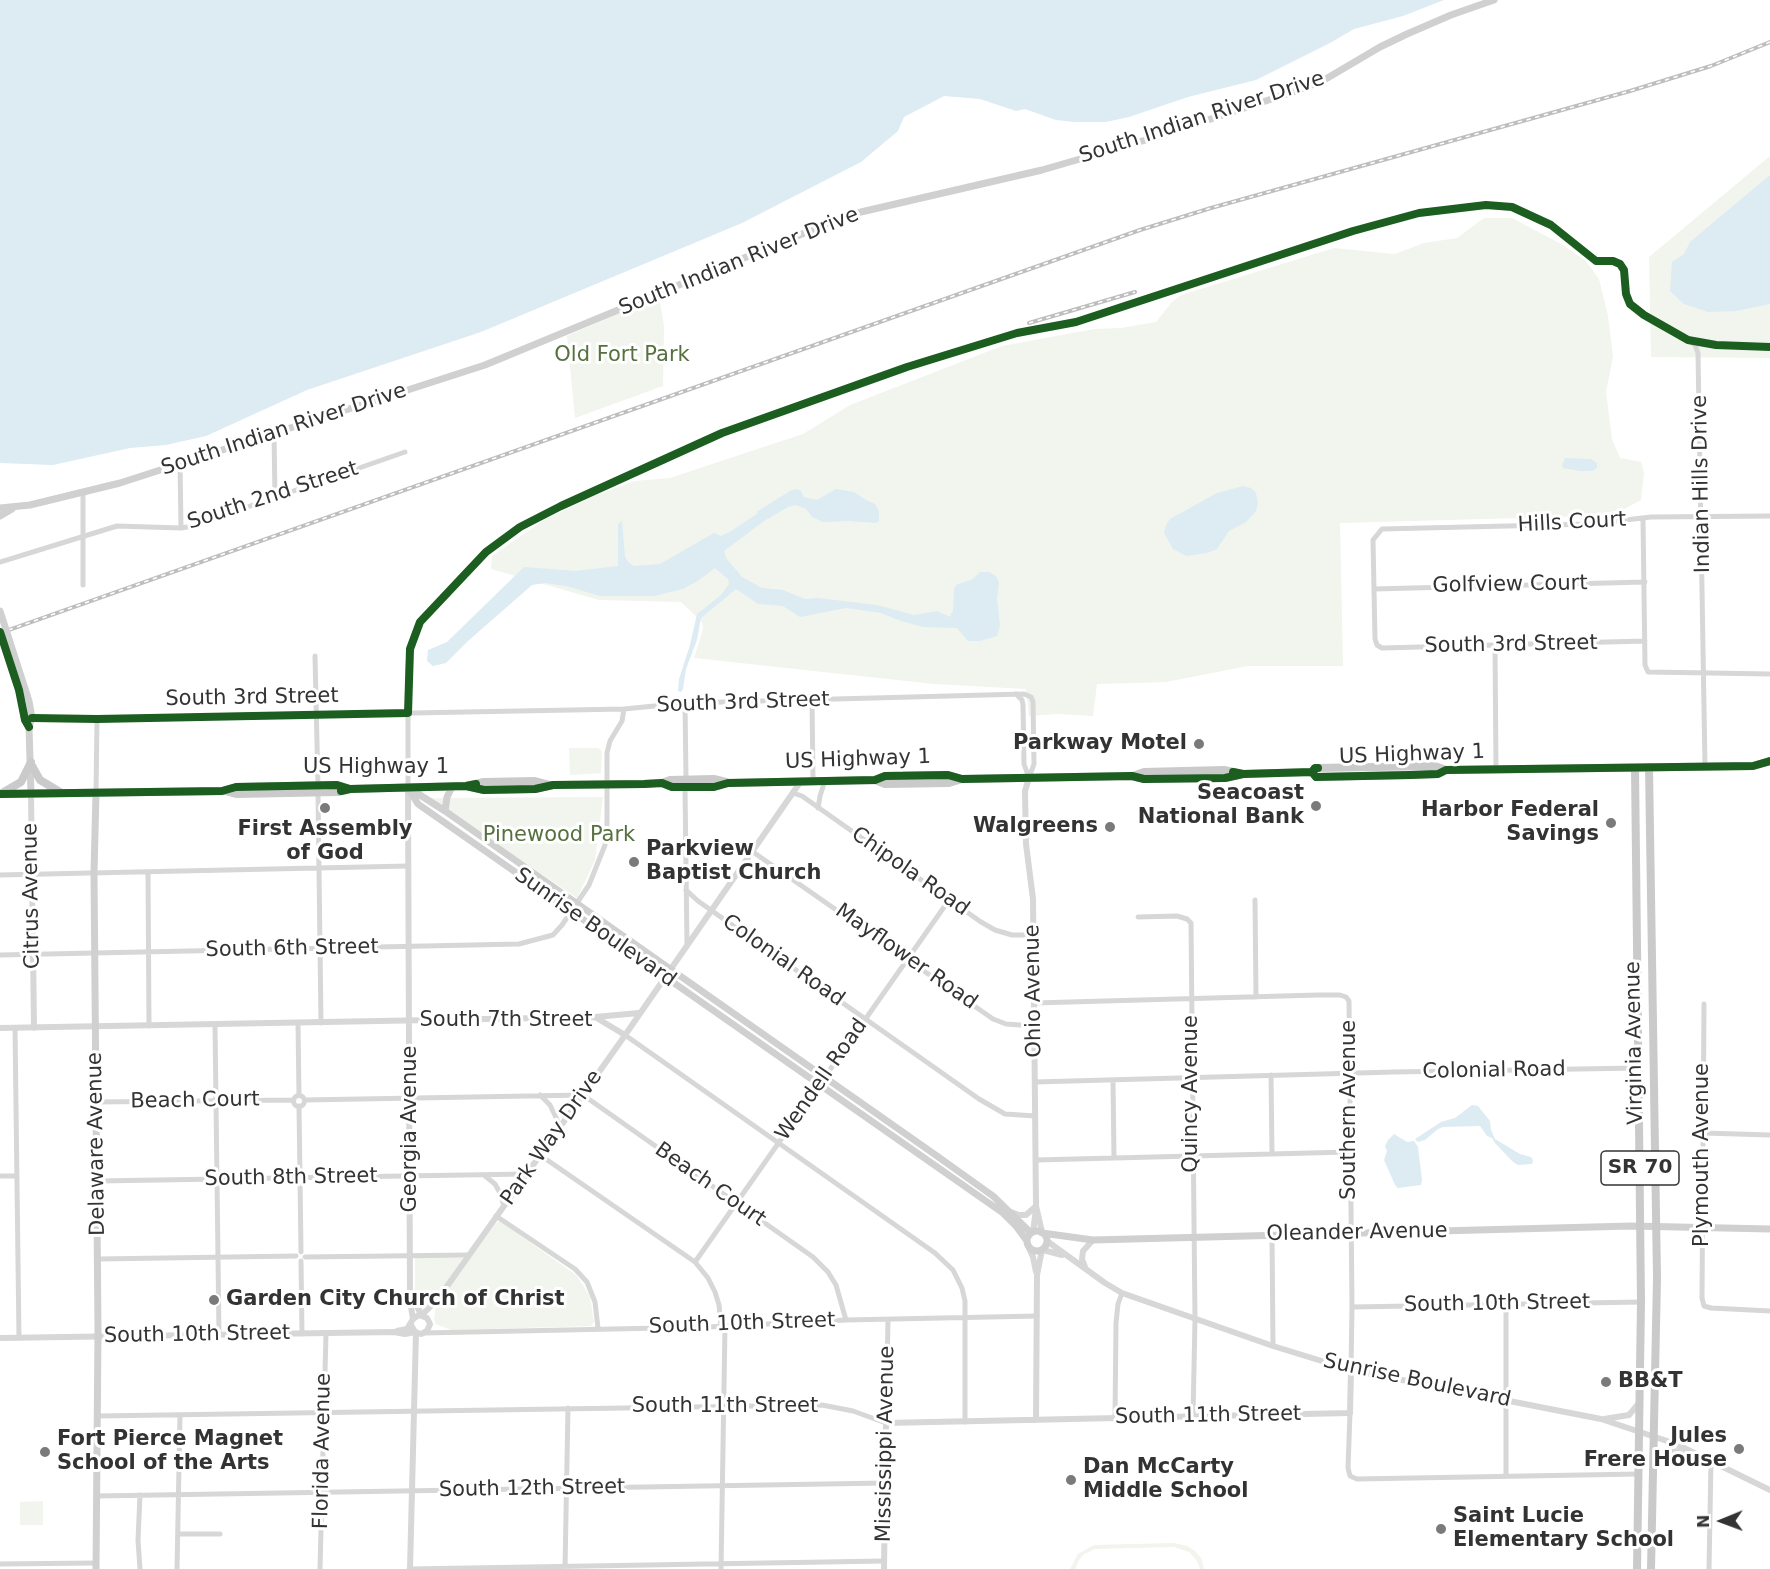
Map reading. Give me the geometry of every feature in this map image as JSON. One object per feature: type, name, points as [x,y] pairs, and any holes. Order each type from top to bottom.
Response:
[{"type":"main road","name":"South Indian River Drive","points":[[0,508],[83,493],[485,365],[836,220],[861,212],[1042,170],[1156,137],[1299,90],[1324,80],[1407,34],[1494,0]]},
{"type":"main road","name":"South Indian River Drive","points":[[0,516],[14,507]]},
{"type":"main road","name":"Citrus Avenue","points":[[0,611],[32,718],[29,727],[31,794]]},
{"type":"main road","name":"Citrus Avenue","points":[[0,632],[29,727]]},
{"type":"main road","name":"US Highway 1","points":[[1753,766],[1770,761]]},
{"type":"main road","points":[[0,794],[21,782],[31,763],[45,784],[63,793]]},
{"type":"main road","name":"US Highway 1","points":[[0,794],[222,790],[236,794],[318,789],[338,792],[350,789],[452,787],[484,782],[534,782],[553,785],[662,783],[670,780],[685,783],[714,779],[728,783],[875,780],[885,784],[949,783],[963,779],[1132,776],[1144,780],[1225,778],[1243,774],[1312,772],[1315,768],[1435,766],[1446,770],[1705,766],[1753,766],[1770,769]]},
{"type":"main road","name":"Virginia Avenue","points":[[1649,767],[1656,1226],[1655,1436],[1651,1569]]},
{"type":"main road","name":"Virginia Avenue","points":[[1635,768],[1641,1226],[1637,1569]]},
{"type":"main road","points":[[445,811],[447,797],[452,787]]},
{"type":"main road","name":"Sunrise Boulevard","points":[[408,788],[445,811],[937,1155],[993,1196],[1032,1232]]},
{"type":"main road","name":"Sunrise Boulevard","points":[[408,788],[418,804],[1003,1213],[1016,1226],[1028,1245]]},
{"type":"main road","name":"Delaware Avenue","points":[[96,793],[94,873],[98,1259],[96,1566]]},
{"type":"main road","points":[[1637,971],[1646,981],[1652,1002]]},
{"type":"main road","name":"Oleander Avenue","points":[[1042,1233],[1093,1240],[1641,1226],[1770,1229]]},
{"type":"main road","points":[[1032,1232],[1042,1233],[1047,1241],[1042,1250],[1034,1251],[1028,1245],[1032,1232]]},
{"type":"main road","name":"Oleander Avenue","points":[[1047,1241],[1073,1238]]},
{"type":"street","name":"Indian Hills Drive","points":[[1596,261],[1613,261],[1620,264],[1624,270],[1626,294],[1630,304],[1644,315],[1688,340],[1695,345],[1698,352],[1705,766]]},
{"type":"street","points":[[274,434],[275,497]]},
{"type":"street","name":"South 2nd Street","points":[[0,562],[117,526],[181,528],[193,526],[405,452]]},
{"type":"street","points":[[408,713],[410,649],[416,629],[469,568],[492,547],[520,527],[664,460]]},
{"type":"street","points":[[180,464],[181,528]]},
{"type":"street","points":[[83,493],[83,585]]},
{"type":"street","name":"Hills Court","points":[[1374,589],[1373,540],[1382,529],[1591,524],[1651,517],[1770,516]]},
{"type":"street","points":[[1643,519],[1645,665],[1648,672],[1770,674]]},
{"type":"street","name":"Golfview Court","points":[[1374,589],[1645,582]]},
{"type":"street","name":"South 3rd Street","points":[[1374,589],[1375,639],[1377,645],[1382,648],[1645,641]]},
{"type":"street","points":[[1495,646],[1496,770]]},
{"type":"street","points":[[315,656],[321,1023]]},
{"type":"street","name":"Ohio Avenue","points":[[1016,694],[1022,700],[1023,705],[1024,764],[1029,778]]},
{"type":"street","name":"South 3rd Street","points":[[97,720],[624,709],[685,703],[1028,695]]},
{"type":"street","name":"Ohio Avenue","points":[[1028,695],[1033,702],[1034,764],[1025,791],[1026,844],[1033,892],[1034,935],[1036,1206],[1032,1232]]},
{"type":"street","points":[[812,699],[813,781]]},
{"type":"street","points":[[685,703],[687,946]]},
{"type":"street","name":"South 6th Street","points":[[0,955],[519,945],[553,935],[577,903],[598,866],[605,845],[607,747],[619,730],[624,709]]},
{"type":"street","name":"Georgia Avenue","points":[[408,713],[412,1322]]},
{"type":"street","name":"Delaware Avenue","points":[[96,793],[97,720]]},
{"type":"street","name":"Park Way Drive","points":[[412,1322],[438,1299],[801,781]]},
{"type":"street","points":[[818,808],[825,781]]},
{"type":"street","name":"Chipola Road","points":[[793,793],[802,796],[995,930],[1012,935],[1034,935]]},
{"type":"street","name":"Citrus Avenue","points":[[31,794],[34,1028]]},
{"type":"street","name":"Mayflower Road","points":[[753,852],[993,1018],[1006,1024],[1035,1026]]},
{"type":"street","points":[[0,875],[408,866]]},
{"type":"street","points":[[148,872],[149,1026]]},
{"type":"street","name":"Colonial Road","points":[[686,890],[711,910],[991,1106],[1013,1116],[1035,1116]]},
{"type":"street","name":"Wendell Road","points":[[695,1262],[950,900]]},
{"type":"street","points":[[1034,1003],[1256,997],[1255,900]]},
{"type":"street","name":"Quincy Avenue","points":[[1138,917],[1177,916],[1191,923],[1195,1319],[1193,1417]]},
{"type":"street","name":"Southern Avenue","points":[[1256,997],[1340,995],[1349,1001],[1352,1307],[1348,1468],[1350,1476],[1357,1479],[1506,1476]]},
{"type":"street","name":"Plymouth Avenue","points":[[1704,1004],[1702,1298],[1704,1306],[1770,1311]]},
{"type":"street","points":[[595,1017],[639,1013]]},
{"type":"street","name":"South 7th Street","points":[[0,1028],[595,1017],[625,1035],[778,1142],[934,1253],[952,1270],[962,1288],[967,1318],[965,1422]]},
{"type":"street","points":[[298,1023],[299,1095],[294,1100],[299,1106],[302,1334]]},
{"type":"street","points":[[215,1025],[219,1335]]},
{"type":"street","points":[[15,1028],[19,1338]]},
{"type":"street","name":"Colonial Road","points":[[1035,1082],[1639,1068]]},
{"type":"street","points":[[1271,1075],[1272,1154]]},
{"type":"street","points":[[1113,1080],[1114,1158]]},
{"type":"street","points":[[299,1095],[305,1100],[582,1095]]},
{"type":"street","points":[[540,1095],[550,1105],[560,1126]]},
{"type":"street","name":"Beach Court","points":[[582,1095],[813,1257],[828,1272],[836,1285],[846,1320]]},
{"type":"street","name":"Beach Court","points":[[96,1102],[294,1100]]},
{"type":"street","points":[[299,1106],[303,1105],[305,1100]]},
{"type":"street","points":[[1703,1133],[1770,1135]]},
{"type":"street","points":[[1036,1160],[1349,1152]]},
{"type":"street","points":[[540,1155],[695,1262],[708,1278],[715,1292],[723,1326],[721,1566]]},
{"type":"street","name":"South 8th Street","points":[[97,1181],[526,1174]]},
{"type":"street","points":[[0,1176],[17,1176]]},
{"type":"street","points":[[485,1176],[495,1184],[504,1206]]},
{"type":"street","points":[[1011,1212],[1026,1215],[1036,1206]]},
{"type":"street","name":"Ohio Avenue","points":[[1036,1206],[1042,1233]]},
{"type":"street","points":[[496,1216],[575,1269],[587,1282],[595,1302],[598,1328]]},
{"type":"street","points":[[1272,1235],[1273,1346]]},
{"type":"street","points":[[1085,1268],[1082,1259],[1083,1251],[1093,1240]]},
{"type":"street","name":"Sunrise Boulevard","points":[[1047,1241],[1122,1293],[1273,1346],[1351,1370],[1601,1419],[1655,1436],[1689,1450],[1770,1490]]},
{"type":"street","points":[[1028,1245],[1037,1275]]},
{"type":"street","points":[[1036,1420],[1037,1275],[1042,1250]]},
{"type":"street","name":"Sunrise Boulevard","points":[[1042,1250],[1069,1257]]},
{"type":"street","points":[[98,1259],[469,1255]]},
{"type":"street","points":[[1115,1418],[1116,1323],[1122,1293]]},
{"type":"street","name":"Georgia Avenue","points":[[412,1294],[422,1315]]},
{"type":"street","name":"Park Way Drive","points":[[419,1333],[429,1323],[438,1299]]},
{"type":"street","name":"South 10th Street","points":[[1352,1307],[1641,1302]]},
{"type":"street","points":[[1506,1304],[1506,1476],[1638,1474]]},
{"type":"street","points":[[422,1315],[429,1323]]},
{"type":"street","name":"South 10th Street","points":[[0,1338],[394,1332],[405,1334],[1037,1316]]},
{"type":"street","name":"Mississippi Avenue","points":[[884,1569],[888,1320]]},
{"type":"street","points":[[412,1322],[419,1333],[415,1350],[409,1569],[721,1566],[884,1561]]},
{"type":"street","name":"South 10th Street","points":[[394,1332],[407,1329],[412,1322]]},
{"type":"street","name":"South 10th Street","points":[[429,1323],[448,1332]]},
{"type":"street","name":"Florida Avenue","points":[[320,1569],[326,1333]]},
{"type":"street","points":[[1601,1419],[1629,1415],[1640,1403]]},
{"type":"street","name":"South 11th Street","points":[[98,1416],[822,1405],[853,1411],[886,1424],[1350,1413]]},
{"type":"street","points":[[566,1567],[568,1408]]},
{"type":"street","points":[[177,1569],[180,1415]]},
{"type":"street","points":[[1654,1465],[1664,1453],[1689,1450]]},
{"type":"street","points":[[1709,1569],[1711,1461]]},
{"type":"street","name":"South 12th Street","points":[[97,1496],[886,1483]]},
{"type":"street","points":[[140,1495],[138,1540],[140,1569]]},
{"type":"street","points":[[178,1534],[220,1534]]},
{"type":"street","points":[[1,1566],[96,1566]]},
{"type":"green space","points":[[1770,156],[1770,358],[1651,357],[1649,257]]},
{"type":"green space","points":[[1484,218],[1512,218],[1563,245],[1586,261],[1599,279],[1608,316],[1613,357],[1606,392],[1612,439],[1620,458],[1641,462],[1644,473],[1641,500],[1624,509],[1590,516],[1340,523],[1343,666],[1248,666],[1166,682],[1097,684],[1093,716],[1056,714],[1029,716],[1026,689],[934,684],[694,658],[703,629],[702,622],[681,602],[599,600],[491,569],[492,556],[544,520],[596,495],[635,481],[670,478],[803,434],[850,405],[1002,346],[1094,329],[1121,328],[1156,322],[1172,302],[1181,295],[1334,248],[1395,254],[1424,243],[1457,238]]},
{"type":"green space","name":"Old Fort Park","points":[[659,296],[664,326],[663,386],[575,418],[567,336]]},
{"type":"green space","points":[[569,748],[598,748],[602,751],[601,773],[570,775]]},
{"type":"green space","name":"Pinewood Park","points":[[603,797],[595,860],[577,898],[430,798]]},
{"type":"green space","points":[[500,1221],[576,1275],[590,1297],[594,1322],[591,1326],[451,1330],[436,1324],[434,1318],[436,1306],[496,1223]]},
{"type":"green space","points":[[415,1258],[463,1258],[435,1299],[422,1312],[415,1294]]},
{"type":"green space","points":[[43,1501],[43,1525],[20,1525],[20,1502]]},
{"type":"green space","points":[[1174,1543],[1187,1546],[1195,1551],[1201,1558],[1204,1569],[1200,1569],[1197,1561],[1189,1552],[1174,1547],[1095,1549],[1084,1554],[1075,1569],[1070,1569],[1078,1554],[1094,1545]]},
{"type":"shaded area","points":[[0,0],[1444,0],[1403,16],[1354,29],[1256,80],[1188,97],[1129,117],[1106,122],[1056,120],[1025,109],[1016,111],[980,99],[944,96],[904,117],[898,131],[861,162],[742,223],[481,332],[307,390],[206,436],[166,445],[130,448],[53,465],[0,463]]},
{"type":"shaded area","points":[[1770,175],[1770,304],[1736,311],[1708,312],[1684,304],[1670,291],[1672,262],[1684,254],[1690,242]]},
{"type":"shaded area","points":[[1565,458],[1591,459],[1597,463],[1597,468],[1592,471],[1580,471],[1563,468]]},
{"type":"shaded area","points":[[1243,486],[1251,488],[1256,493],[1258,503],[1256,511],[1246,522],[1229,531],[1217,549],[1186,556],[1173,549],[1164,533],[1170,519],[1217,493]]},
{"type":"shaded area","points":[[797,489],[804,497],[817,500],[836,489],[854,492],[875,504],[879,511],[879,521],[876,523],[823,522],[812,517],[806,509],[796,505],[788,507],[764,521],[724,551],[726,558],[742,577],[762,588],[783,590],[805,599],[818,598],[877,605],[914,615],[937,611],[950,617],[956,585],[973,579],[980,572],[989,572],[996,576],[999,583],[997,598],[1000,626],[997,636],[980,641],[968,641],[957,628],[923,627],[881,613],[846,608],[800,617],[783,606],[758,604],[736,589],[701,618],[697,640],[686,669],[681,692],[678,691],[679,679],[697,614],[721,595],[729,584],[728,579],[715,568],[683,589],[654,596],[600,596],[566,586],[545,583],[532,585],[446,663],[433,666],[427,661],[428,650],[447,642],[524,567],[575,571],[618,566],[618,524],[622,521],[625,557],[629,563],[634,566],[660,564],[714,533],[721,536],[728,533],[757,514],[758,511]]},
{"type":"shaded area","points":[[1472,1105],[1478,1106],[1490,1121],[1495,1139],[1520,1154],[1531,1157],[1532,1164],[1518,1165],[1513,1162],[1480,1126],[1443,1127],[1425,1140],[1418,1142],[1415,1139],[1441,1122],[1455,1118]]},
{"type":"shaded area","points":[[1394,1134],[1407,1142],[1414,1141],[1418,1147],[1421,1185],[1398,1188],[1395,1185],[1384,1160],[1387,1151],[1385,1146]]},
{"type":"railway","points":[[0,633],[1140,230],[1630,91],[1711,66],[1770,42]]},
{"type":"railway","points":[[1029,323],[1135,292]]},
{"type":"cycle path","points":[[32,718],[97,719],[408,713],[410,649],[420,622],[486,552],[520,527],[561,506],[722,433],[907,367],[1017,333],[1076,322],[1353,231],[1419,213],[1486,205],[1512,207],[1551,225],[1596,261],[1613,261],[1620,264],[1624,270],[1626,294],[1630,304],[1644,315],[1688,340],[1716,345],[1770,347]]},
{"type":"cycle path","points":[[0,632],[29,727]]},
{"type":"cycle path","points":[[1312,772],[1316,777],[1410,775],[1438,774],[1446,770],[1753,766],[1770,761]]},
{"type":"cycle path","points":[[1233,772],[1243,774],[1312,772],[1318,768]]},
{"type":"cycle path","points":[[466,786],[484,790],[535,789],[553,785],[662,783],[672,787],[714,787],[728,783],[875,780],[885,776],[948,775],[962,779],[1132,776],[1144,779],[1225,778],[1243,774]]},
{"type":"cycle path","points":[[341,791],[476,784]]},
{"type":"cycle path","points":[[0,794],[222,791],[236,787],[337,785],[350,789]]},
{"type":"place","name":"Parkway Motel","points":[[1199,744]]},
{"type":"place","name":"Seacoast National Bank","points":[[1316,806]]},
{"type":"place","name":"First Assembly of God","points":[[325,808]]},
{"type":"place","name":"Harbor Federal Savings","points":[[1611,823]]},
{"type":"place","name":"Walgreens","points":[[1110,827]]},
{"type":"place","name":"Parkview Baptist Church","points":[[634,862]]},
{"type":"place","name":"Garden City Church of Christ","points":[[214,1300]]},
{"type":"place","name":"BB&T","points":[[1606,1382]]},
{"type":"place","name":"Jules Frere House","points":[[1739,1449]]},
{"type":"place","name":"Fort Pierce Magnet School of the Arts","points":[[45,1452]]},
{"type":"place","name":"Dan McCarty Middle School","points":[[1071,1480]]},
{"type":"place","name":"Saint Lucie Elementary School","points":[[1441,1529]]}]
